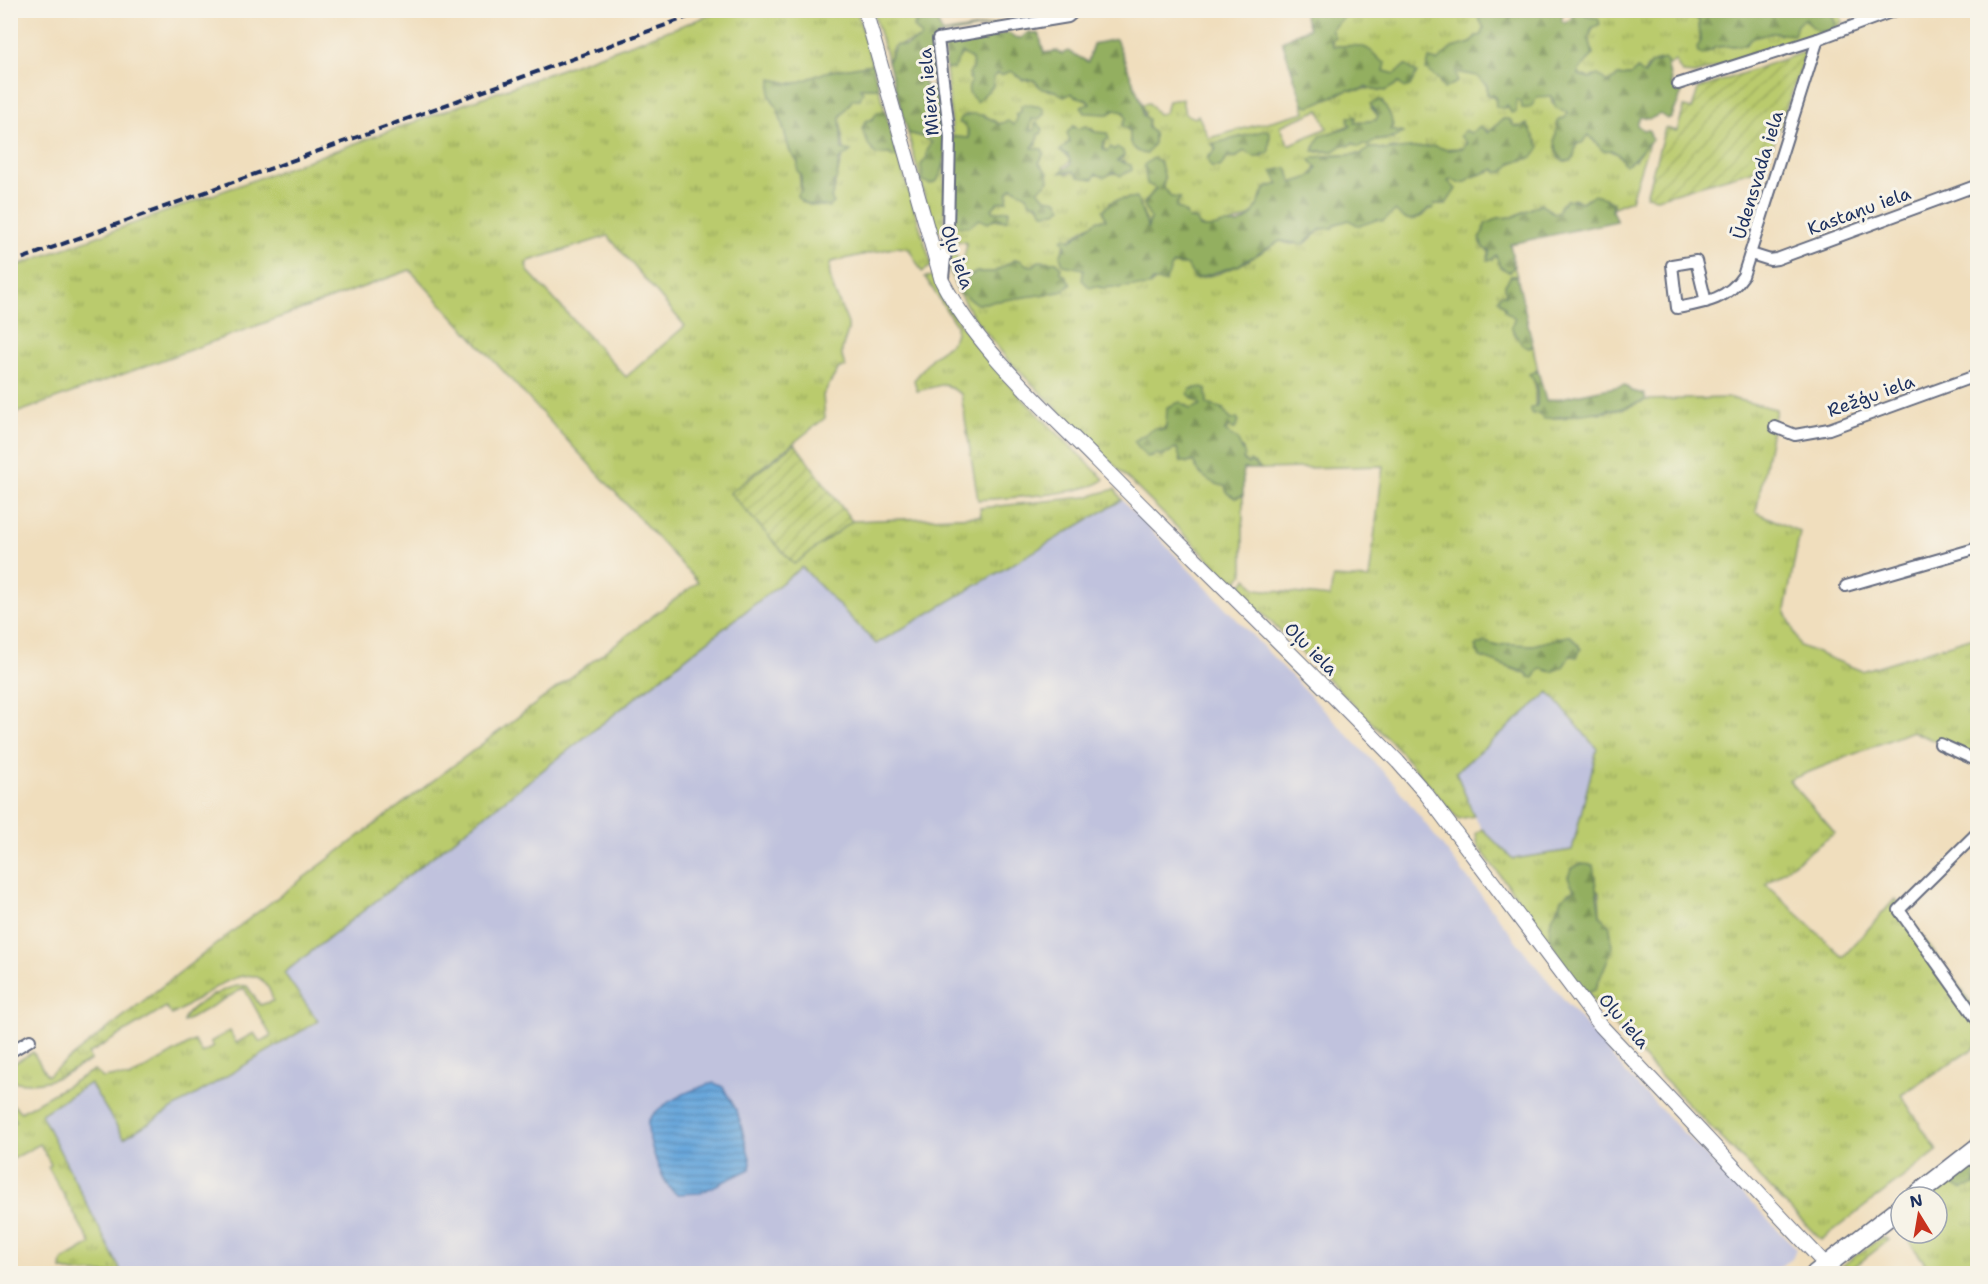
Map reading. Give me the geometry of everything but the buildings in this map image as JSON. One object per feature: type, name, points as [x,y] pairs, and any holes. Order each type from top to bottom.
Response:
[{"type":"highway","points":[[1929,1185],[1977,1147]]},
{"type":"highway","points":[[1821,1269],[1889,1216]]},
{"type":"street","name":"Oļu iela","points":[[865,10],[942,281],[954,304],[980,338],[1018,380],[1398,762],[1427,795],[1601,1026],[1821,1269]]},
{"type":"street","name":"Miera iela","points":[[942,281],[948,230],[950,137],[938,39],[1068,17],[1076,10]]},
{"type":"street","points":[[1678,84],[1818,39],[1896,10]]},
{"type":"street","name":"Ūdensvada iela","points":[[1706,302],[1696,261],[1672,266],[1677,308],[1706,302],[1733,289],[1743,276],[1818,39]]},
{"type":"street","name":"Kastaņu iela","points":[[1751,254],[1770,260],[1777,259],[1977,185]]},
{"type":"street","name":"Režģu iela","points":[[1775,427],[1795,435],[1829,429],[1977,375]]},
{"type":"street","points":[[1845,586],[1977,548]]},
{"type":"street","points":[[1940,744],[1977,761]]},
{"type":"street","points":[[1977,832],[1899,910],[1977,1021]]},
{"type":"street","points":[[10,1052],[30,1040]]},
{"type":"shaded area","points":[[1122,500],[1393,782],[1535,965],[1631,1079],[1796,1248],[1792,1259],[1769,1274],[122,1273],[40,1114],[90,1083],[124,1138],[318,1022],[284,973],[803,567],[876,644]]},
{"type":"shaded area","points":[[1549,692],[1597,749],[1572,850],[1513,859],[1482,829],[1474,816],[1456,772]]},
{"type":"green space","points":[[1662,10],[1664,13],[1683,12],[1699,20],[1700,32],[1711,51],[1716,47],[1745,45],[1752,38],[1773,33],[1780,35],[1804,19],[1836,24],[1830,11],[1839,11],[1842,21],[1837,29],[1695,74],[1682,73],[1675,61],[1668,66],[1667,62],[1659,60],[1647,67],[1643,75],[1626,75],[1608,82],[1594,76],[1590,78],[1579,75],[1579,70],[1593,55],[1589,37],[1594,26],[1585,11]]},
{"type":"green space","points":[[1817,10],[1819,14],[1830,11],[1836,24],[1832,30],[1818,32],[1804,19],[1797,25],[1794,35],[1772,33],[1752,38],[1745,45],[1716,47],[1703,55],[1698,53],[1697,47],[1700,43],[1699,20],[1683,12],[1673,11],[1671,14],[1662,11]]},
{"type":"green space","points":[[722,11],[857,11],[872,64],[826,72],[801,83],[772,83],[770,96],[778,109],[790,152],[798,162],[801,191],[797,195],[805,203],[831,198],[844,150],[840,117],[860,88],[879,88],[885,111],[872,119],[867,137],[872,147],[898,157],[932,266],[922,272],[909,249],[897,247],[831,262],[830,275],[847,321],[848,331],[842,353],[846,367],[839,368],[823,395],[825,418],[730,493],[794,564],[852,521],[981,516],[980,508],[1086,497],[1115,489],[1122,500],[876,644],[802,567],[284,973],[318,1021],[124,1138],[90,1083],[41,1114],[122,1273],[73,1273],[61,1269],[62,1261],[91,1244],[48,1167],[51,1165],[40,1144],[11,1160],[11,1124],[16,1121],[11,1112],[11,1103],[21,1112],[94,1070],[103,1078],[116,1076],[129,1078],[194,1041],[202,1053],[213,1047],[210,1042],[230,1031],[236,1043],[254,1033],[260,1042],[271,1036],[244,988],[184,1022],[184,1019],[194,1007],[203,1001],[232,987],[247,986],[260,1005],[273,1001],[266,984],[256,977],[243,976],[213,989],[172,1015],[166,1007],[88,1054],[91,1060],[53,1079],[34,1083],[11,1081],[11,1065],[33,1052],[47,1076],[242,924],[698,582],[410,270],[11,415],[10,268]],"holes":[[[608,236],[685,326],[626,377],[528,271],[526,265],[529,261]]]},
{"type":"green space","points":[[873,11],[917,11],[917,31],[922,35],[920,39],[893,47],[888,61]]},
{"type":"green space","points":[[917,11],[933,11],[942,33],[1015,21],[937,36],[938,76],[925,78],[924,85],[939,89],[945,124],[946,148],[942,171],[937,181],[930,184],[923,181],[921,165],[932,143],[924,137],[908,133],[888,61],[896,45],[905,46],[920,39],[921,35],[914,27]]},
{"type":"green space","points":[[1303,11],[1351,11],[1331,29],[1335,37],[1331,40],[1333,46],[1367,48],[1386,63],[1384,71],[1395,74],[1405,65],[1417,73],[1410,86],[1404,88],[1399,83],[1385,91],[1365,87],[1361,90],[1348,90],[1310,106],[1303,104],[1282,41],[1309,28]]},
{"type":"green space","points":[[1351,11],[1475,11],[1484,28],[1482,35],[1444,56],[1432,73],[1435,77],[1450,85],[1456,82],[1456,72],[1478,76],[1487,86],[1487,94],[1510,107],[1516,105],[1517,100],[1551,96],[1552,103],[1567,112],[1556,144],[1559,156],[1564,161],[1571,161],[1576,146],[1589,135],[1597,145],[1635,161],[1642,146],[1649,142],[1631,200],[1614,207],[1605,198],[1587,198],[1582,202],[1574,199],[1562,204],[1560,211],[1554,213],[1540,204],[1513,217],[1498,218],[1480,240],[1493,256],[1496,254],[1509,272],[1514,266],[1517,276],[1511,276],[1505,285],[1506,295],[1500,302],[1515,318],[1513,332],[1529,348],[1533,346],[1538,371],[1536,370],[1535,400],[1538,413],[1552,418],[1564,418],[1587,411],[1599,413],[1623,409],[1646,400],[1730,398],[1776,409],[1756,512],[1800,532],[1785,610],[1800,646],[1862,671],[1977,636],[1977,759],[1912,731],[1789,780],[1835,833],[1766,884],[1843,957],[1895,899],[1977,1011],[1977,1046],[1901,1095],[1937,1151],[1893,1185],[1889,1185],[1889,1188],[1821,1240],[1648,1063],[1587,993],[1595,990],[1612,949],[1610,927],[1600,915],[1599,892],[1568,877],[1574,889],[1561,899],[1552,925],[1551,943],[1478,846],[1476,833],[1482,829],[1513,859],[1572,850],[1597,749],[1549,692],[1456,772],[1474,816],[1458,819],[1398,749],[1238,589],[1247,578],[1256,589],[1330,597],[1333,577],[1369,579],[1383,466],[1261,469],[1254,463],[1248,464],[1243,459],[1243,449],[1225,431],[1234,420],[1231,420],[1223,409],[1207,404],[1206,390],[1197,400],[1202,405],[1190,409],[1185,404],[1167,414],[1166,426],[1163,430],[1160,428],[1150,457],[1157,454],[1162,456],[1177,448],[1187,463],[1194,462],[1201,475],[1225,486],[1235,498],[1243,495],[1243,574],[1234,584],[1007,359],[973,316],[957,290],[977,304],[1064,291],[1059,272],[1053,263],[1037,262],[1033,266],[1010,263],[994,272],[977,272],[954,282],[949,268],[951,253],[963,261],[967,245],[965,242],[952,241],[952,226],[979,219],[988,223],[994,219],[1005,221],[1009,210],[994,212],[992,209],[1012,187],[1027,195],[1045,213],[1049,212],[1038,190],[1048,173],[1039,163],[1044,153],[1042,149],[1032,149],[1033,144],[1036,145],[1036,128],[1034,132],[1029,131],[1032,119],[1044,114],[1022,111],[1014,125],[1005,122],[999,124],[984,115],[961,117],[959,123],[966,124],[969,138],[953,137],[946,69],[962,53],[972,59],[973,68],[969,78],[983,94],[992,88],[996,75],[1011,70],[1023,80],[1034,80],[1042,89],[1080,96],[1090,104],[1088,105],[1095,112],[1115,109],[1124,112],[1130,131],[1146,154],[1154,143],[1154,133],[1148,127],[1142,104],[1149,103],[1158,114],[1165,113],[1168,101],[1182,99],[1185,114],[1195,118],[1198,115],[1209,138],[1305,112],[1303,104],[1310,106],[1348,90],[1381,91],[1399,83],[1410,86],[1395,74],[1384,71],[1369,51],[1357,46],[1333,46],[1331,29]],"holes":[[[1382,101],[1393,125],[1391,130],[1400,132],[1393,139],[1343,145],[1334,151],[1317,152],[1314,147],[1335,131],[1376,120],[1378,116],[1371,108]],[[1319,110],[1327,128],[1289,145],[1280,126]],[[1503,119],[1512,121],[1514,126],[1529,128],[1537,144],[1517,161],[1470,178],[1466,182],[1458,183],[1452,179],[1448,180],[1452,187],[1446,204],[1434,204],[1423,216],[1414,219],[1395,211],[1369,222],[1349,220],[1321,229],[1306,243],[1290,244],[1280,241],[1240,265],[1196,279],[1187,265],[1173,264],[1170,270],[1149,286],[1096,286],[1084,269],[1062,262],[1063,247],[1088,226],[1107,221],[1113,201],[1129,198],[1140,203],[1148,228],[1150,218],[1144,203],[1156,188],[1145,170],[1162,168],[1163,186],[1176,203],[1176,207],[1186,213],[1188,219],[1206,229],[1240,221],[1254,212],[1261,195],[1279,183],[1276,170],[1287,168],[1291,183],[1310,178],[1323,156],[1362,154],[1370,148],[1386,150],[1393,148],[1404,150],[1463,148],[1471,133],[1483,128],[1490,132]],[[1091,128],[1104,140],[1103,149],[1107,151],[1111,148],[1122,158],[1116,161],[1118,163],[1123,161],[1129,166],[1129,172],[1088,176],[1073,171],[1067,174],[1063,167],[1071,161],[1064,153],[1076,129]],[[1264,131],[1270,141],[1263,157],[1255,157],[1244,151],[1237,157],[1228,157],[1220,165],[1211,163],[1208,156],[1213,154],[1216,146]],[[1565,638],[1572,639],[1579,645],[1578,651],[1548,671],[1543,668],[1529,675],[1499,664],[1476,651],[1477,645],[1485,642],[1497,646],[1533,645]]]},
{"type":"green space","points":[[1475,11],[1507,11],[1511,18],[1512,11],[1564,11],[1561,20],[1565,23],[1573,17],[1571,11],[1585,11],[1586,16],[1598,18],[1600,24],[1592,28],[1589,37],[1593,55],[1579,70],[1579,75],[1590,78],[1598,75],[1608,82],[1618,76],[1631,75],[1637,69],[1644,75],[1651,64],[1664,59],[1667,62],[1672,86],[1682,92],[1672,117],[1667,119],[1660,114],[1650,119],[1640,117],[1637,125],[1643,130],[1649,130],[1652,140],[1625,165],[1618,154],[1611,150],[1603,151],[1589,135],[1582,143],[1576,144],[1571,161],[1564,161],[1558,157],[1555,141],[1558,121],[1566,117],[1567,112],[1556,108],[1551,96],[1537,97],[1528,108],[1522,108],[1521,102],[1517,100],[1516,112],[1511,113],[1507,105],[1505,108],[1496,107],[1495,97],[1487,94],[1487,86],[1477,76],[1456,72],[1457,82],[1444,89],[1438,79],[1426,70],[1429,59],[1437,61],[1452,48],[1471,43],[1475,37],[1482,35],[1484,28]]},
{"type":"green space","points":[[1029,32],[1039,34],[1044,53],[1057,51],[1062,54],[1068,51],[1088,62],[1093,44],[1116,39],[1142,104],[1143,115],[1148,119],[1148,128],[1154,133],[1154,143],[1147,154],[1138,152],[1133,147],[1130,131],[1122,126],[1126,118],[1124,112],[1115,110],[1108,114],[1085,113],[1081,107],[1090,104],[1086,99],[1074,96],[1072,93],[1064,97],[1056,91],[1042,89],[1034,80],[1023,80],[1011,71],[1001,75],[997,73],[993,78],[994,85],[977,102],[969,91],[971,82],[969,74],[973,68],[972,59],[962,53],[953,69],[946,68],[944,48],[949,42],[1009,33],[1014,38],[1021,38]]},
{"type":"green space","points":[[1807,51],[1765,167],[1657,198],[1646,196],[1665,128],[1677,131],[1684,107],[1692,109],[1698,89]]},
{"type":"green space","points":[[872,64],[879,88],[860,88],[863,92],[860,99],[853,99],[840,117],[842,149],[851,151],[839,160],[831,198],[834,203],[829,207],[803,202],[797,195],[801,191],[801,174],[797,171],[798,162],[790,152],[778,109],[770,96],[771,79],[794,84],[826,72]]},
{"type":"green space","points":[[1380,100],[1391,118],[1391,130],[1403,133],[1393,138],[1376,141],[1368,146],[1363,144],[1359,147],[1353,143],[1349,146],[1343,145],[1334,151],[1313,151],[1320,136],[1351,126],[1348,122],[1349,117],[1356,117],[1355,123],[1376,120],[1378,116],[1370,104]]},
{"type":"green space","points":[[1024,104],[1041,107],[1044,110],[1044,114],[1038,120],[1032,119],[1030,131],[1035,130],[1037,123],[1043,129],[1041,134],[1038,134],[1039,138],[1032,148],[1042,149],[1044,153],[1039,163],[1048,173],[1049,181],[1038,190],[1045,198],[1057,200],[1062,207],[1057,212],[1043,213],[1038,204],[1030,202],[1027,196],[1012,187],[1008,191],[1007,201],[998,202],[992,209],[994,212],[1009,210],[1008,220],[994,219],[988,223],[979,219],[969,227],[952,226],[953,137],[969,138],[967,129],[959,120],[969,114],[979,114],[999,124],[1008,121],[1014,125],[1018,117],[1015,114],[1021,112],[1021,106]]},
{"type":"green space","points":[[885,111],[898,157],[892,157],[890,154],[876,155],[869,146],[862,129],[865,121],[873,119],[877,112]]},
{"type":"green space","points":[[1503,119],[1509,119],[1514,126],[1521,127],[1527,124],[1540,147],[1535,155],[1512,162],[1504,172],[1496,172],[1495,169],[1470,178],[1466,182],[1458,183],[1451,179],[1448,181],[1456,189],[1446,204],[1434,204],[1433,209],[1429,208],[1417,218],[1405,218],[1395,211],[1383,221],[1376,220],[1359,226],[1349,220],[1336,224],[1333,228],[1321,229],[1303,244],[1280,241],[1239,265],[1195,279],[1187,265],[1173,264],[1165,282],[1153,281],[1149,286],[1090,288],[1082,280],[1084,269],[1063,265],[1060,255],[1066,246],[1062,239],[1065,237],[1071,240],[1098,220],[1106,220],[1103,210],[1113,201],[1136,197],[1148,228],[1150,218],[1144,204],[1156,188],[1147,184],[1144,165],[1153,158],[1160,161],[1165,179],[1163,186],[1171,197],[1181,198],[1176,207],[1186,213],[1188,219],[1196,219],[1200,227],[1208,228],[1237,224],[1248,219],[1266,188],[1279,184],[1272,171],[1287,168],[1292,183],[1315,172],[1317,168],[1310,160],[1314,157],[1362,154],[1369,148],[1386,150],[1436,146],[1447,150],[1463,148],[1467,143],[1460,136],[1465,130],[1471,133],[1480,126],[1488,133]]},
{"type":"green space","points":[[1073,126],[1078,129],[1085,126],[1095,132],[1107,133],[1109,139],[1104,141],[1103,149],[1107,151],[1111,147],[1114,150],[1117,147],[1123,151],[1124,156],[1117,161],[1131,165],[1132,170],[1121,176],[1114,172],[1105,177],[1096,174],[1093,179],[1079,177],[1073,171],[1059,173],[1071,164],[1068,155],[1060,151],[1070,141],[1067,133]]},
{"type":"green space","points":[[1267,130],[1270,132],[1269,153],[1255,157],[1244,151],[1237,157],[1228,157],[1220,167],[1211,167],[1207,159],[1216,149],[1212,144]]},
{"type":"green space","points":[[908,133],[930,139],[932,143],[929,147],[945,164],[944,228],[940,231],[935,230],[932,224]]},
{"type":"green space","points":[[1593,195],[1613,203],[1612,211],[1617,221],[1510,244],[1514,266],[1509,272],[1500,267],[1496,255],[1492,260],[1487,260],[1490,251],[1483,248],[1479,238],[1485,224],[1498,218],[1513,217],[1540,204],[1554,213],[1559,211],[1560,206],[1567,199],[1582,202]]},
{"type":"green space","points":[[1014,260],[1020,260],[1033,266],[1039,261],[1057,262],[1061,268],[1060,272],[1066,276],[1071,285],[1060,292],[977,304],[957,290],[954,282],[959,277],[965,278],[977,272],[994,272]]},
{"type":"green space","points":[[933,276],[948,305],[987,359],[1032,409],[1104,479],[1096,484],[1065,492],[978,500],[961,394],[945,384],[917,391],[914,380],[933,356],[951,342],[956,332],[956,325],[925,277]]},
{"type":"green space","points":[[1511,276],[1517,276],[1533,346],[1529,348],[1522,345],[1511,327],[1515,318],[1505,311],[1505,307],[1498,299],[1501,294],[1506,295],[1505,285]]},
{"type":"green space","points":[[1538,371],[1546,401],[1625,385],[1631,391],[1644,394],[1646,400],[1620,409],[1544,419],[1538,413],[1532,414],[1530,411],[1530,408],[1537,406],[1537,385],[1529,374]]},
{"type":"green space","points":[[1202,387],[1206,390],[1207,404],[1223,409],[1231,420],[1237,418],[1239,421],[1235,429],[1228,427],[1225,431],[1237,439],[1245,455],[1243,460],[1248,464],[1250,461],[1261,469],[1243,469],[1243,495],[1235,498],[1227,493],[1225,486],[1215,484],[1202,475],[1194,462],[1181,462],[1177,448],[1162,456],[1157,454],[1146,457],[1134,441],[1155,428],[1163,430],[1166,426],[1167,407],[1180,402],[1190,409],[1201,405],[1188,394],[1190,389]]},
{"type":"green space","points":[[795,444],[852,521],[794,564],[730,493]]},
{"type":"green space","points":[[1571,636],[1581,649],[1577,657],[1570,656],[1563,667],[1552,672],[1539,670],[1534,678],[1529,677],[1527,673],[1480,657],[1475,646],[1485,642],[1497,646],[1533,645]]},
{"type":"green space","points":[[1580,864],[1593,865],[1600,915],[1610,927],[1612,949],[1595,990],[1587,993],[1556,952],[1550,934],[1550,924],[1561,899],[1574,889],[1568,877],[1571,869]]},
{"type":"green space","points":[[1977,1158],[1975,1185],[1961,1189],[1954,1185],[1952,1179]]},
{"type":"green space","points":[[1952,1179],[1954,1185],[1975,1185],[1977,1179],[1977,1273],[1932,1273],[1912,1245],[1949,1245],[1949,1185],[1944,1185]]},
{"type":"green space","points":[[1882,1237],[1889,1240],[1846,1273],[1830,1274]]},
{"type":"water","points":[[714,1083],[723,1087],[737,1111],[751,1162],[750,1169],[700,1193],[677,1194],[666,1182],[656,1160],[648,1121],[668,1102],[687,1092]]},
{"type":"railway","points":[[10,263],[707,10]]}]
